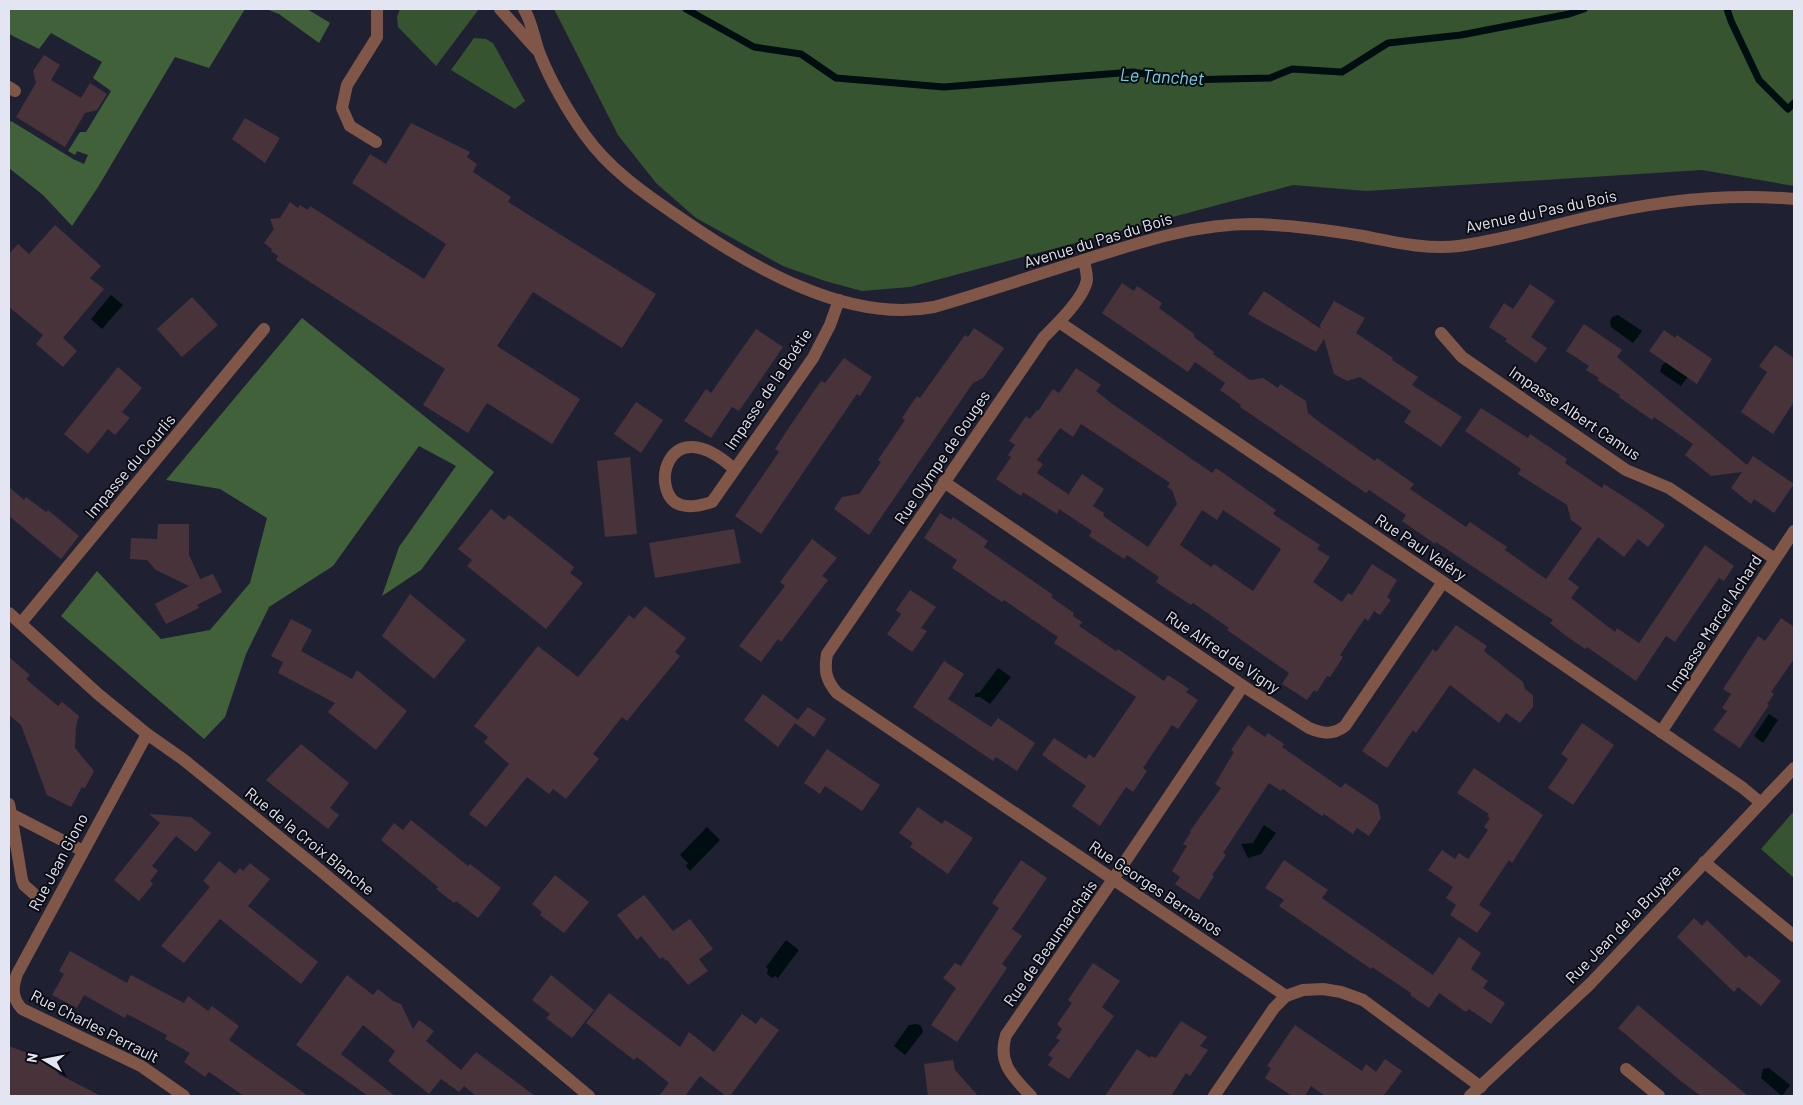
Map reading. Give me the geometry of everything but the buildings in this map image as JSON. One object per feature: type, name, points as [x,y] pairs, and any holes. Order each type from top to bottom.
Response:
[{"type":"street","points":[[376,142],[350,126],[342,108],[347,85],[377,37],[377,9]]},
{"type":"street","name":"Avenue du Pas du Bois","points":[[500,9],[539,53]]},
{"type":"street","name":"Avenue du Pas du Bois","points":[[524,9],[539,53],[563,100],[585,135],[612,165],[629,180],[694,227],[751,262],[797,285],[839,300],[889,310],[919,310],[956,301],[1156,237],[1220,226],[1253,224],[1292,226],[1421,246],[1457,246],[1521,235],[1629,208],[1670,202],[1735,197],[1794,199]]},
{"type":"street","name":"Rue Olympe de Gouges","points":[[826,676],[827,654],[1044,337],[1069,310],[1085,284],[1086,271],[1084,260]]},
{"type":"street","name":"Impasse de la Boétie","points":[[734,469],[720,456],[708,450],[695,446],[683,446],[666,467],[665,482],[668,493],[679,504],[695,507],[712,502],[813,358],[830,325],[839,300]]},
{"type":"street","name":"Rue Paul Valéry","points":[[1059,322],[1443,582],[1762,803]]},
{"type":"street","name":"Impasse du Courlis","points":[[21,623],[264,329]]},
{"type":"street","name":"Impasse Albert Camus","points":[[1441,333],[1462,356],[1626,470],[1669,488],[1775,559]]},
{"type":"street","name":"Rue Alfred de Vigny","points":[[944,482],[1243,686],[1309,728],[1319,732],[1329,733],[1338,731],[1346,726],[1443,582]]},
{"type":"street","name":"Impasse Marcel Achard","points":[[1661,732],[1794,531]]},
{"type":"street","name":"Rue de la Croix Blanche","points":[[9,613],[98,694],[147,734],[184,760],[321,871],[589,1096]]},
{"type":"street","name":"Rue Georges Bernanos","points":[[826,676],[830,685],[837,693],[1114,878],[1286,996]]},
{"type":"street","name":"Rue de Beaumarchais","points":[[1031,1096],[1007,1067],[1002,1046],[1006,1035],[1243,686]]},
{"type":"street","name":"Rue Jean Giono","points":[[12,1004],[17,974],[147,734]]},
{"type":"street","name":"Rue Jean de la Bruyère","points":[[1470,1096],[1590,984],[1794,768]]},
{"type":"street","points":[[10,809],[83,851]]},
{"type":"street","points":[[10,809],[22,880],[24,885],[33,893]]},
{"type":"street","points":[[1704,862],[1794,936]]},
{"type":"street","points":[[1214,1096],[1274,1008],[1286,996],[1302,990],[1323,989],[1342,992],[1363,1000],[1481,1087]]},
{"type":"street","name":"Rue Charles Perrault","points":[[12,1004],[121,1055],[141,1066],[184,1096]]},
{"type":"street","points":[[1626,1069],[1659,1096]]},
{"type":"green space","points":[[9,9],[245,9],[209,68],[175,57],[98,187],[72,226],[43,195],[9,168],[9,123],[11,121],[84,164],[88,155],[77,151],[75,155],[68,151],[80,132],[86,132],[111,91],[93,78],[102,62],[51,33],[39,49],[9,34]]},
{"type":"green space","points":[[266,9],[307,9],[330,23],[319,43],[279,14]]},
{"type":"green space","points":[[400,9],[479,9],[436,66],[398,27],[397,17]]},
{"type":"green space","points":[[554,9],[1794,9],[1794,186],[1702,170],[1366,191],[1293,185],[910,287],[862,291],[825,281],[783,266],[696,218],[656,183],[618,135]]},
{"type":"green space","points":[[474,38],[486,39],[493,43],[525,101],[515,109],[451,70]]},
{"type":"green space","points":[[302,318],[494,472],[421,570],[382,596],[399,547],[456,466],[419,446],[333,566],[269,607],[246,654],[225,717],[204,739],[61,616],[97,571],[161,639],[210,630],[250,583],[267,518],[220,489],[166,480]]},
{"type":"green space","points":[[1794,811],[1794,878],[1761,849]]},
{"type":"shaded area","points":[[111,295],[123,305],[102,329],[91,319]]},
{"type":"shaded area","points":[[1618,315],[1642,331],[1633,343],[1611,327],[1610,321],[1612,317]]},
{"type":"shaded area","points":[[1668,361],[1689,375],[1681,386],[1660,372],[1662,365]]},
{"type":"shaded area","points":[[998,668],[1011,677],[990,704],[980,697],[975,697],[975,694],[980,692]]},
{"type":"shaded area","points":[[1769,714],[1778,720],[1763,743],[1754,736]]},
{"type":"shaded area","points":[[1264,825],[1276,833],[1261,854],[1248,858],[1241,844],[1253,843]]},
{"type":"shaded area","points":[[707,827],[720,840],[690,871],[686,866],[688,863],[680,855]]},
{"type":"shaded area","points":[[786,940],[799,950],[778,978],[775,976],[772,978],[767,974],[768,969],[766,967]]},
{"type":"shaded area","points":[[917,1024],[921,1026],[923,1032],[905,1055],[894,1046],[909,1025]]},
{"type":"shaded area","points":[[1769,1068],[1790,1085],[1782,1096],[1761,1078],[1763,1069]]},
{"type":"waterway","name":"Le Tanchet","points":[[686,9],[754,47],[801,54],[836,78],[944,87],[1133,72],[1181,80],[1270,78],[1292,69],[1342,72],[1388,43],[1461,35],[1569,14],[1584,9]]},
{"type":"waterway","name":"Le Tanchet","points":[[1727,9],[1759,80],[1788,109],[1794,103]]}]
